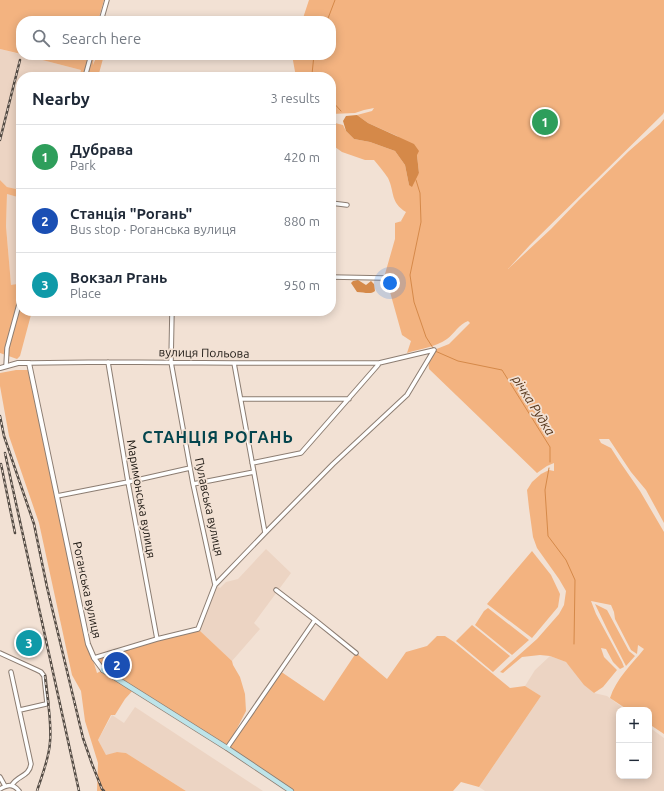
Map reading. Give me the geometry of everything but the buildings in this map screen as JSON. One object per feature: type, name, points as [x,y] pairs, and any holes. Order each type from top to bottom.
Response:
[{"type":"main road","name":"Роганська вулиця","points":[[103,670],[227,748],[291,791]]},
{"type":"street","points":[[102,16],[107,0]]},
{"type":"street","points":[[86,72],[90,60]]},
{"type":"street","points":[[336,204],[347,205]]},
{"type":"street","points":[[336,277],[383,278]]},
{"type":"street","points":[[6,366],[7,348],[16,315]]},
{"type":"street","name":"Пулавська вулиця","points":[[172,316],[171,362],[193,484],[215,585]]},
{"type":"street","name":"вулиця Польова","points":[[29,363],[379,363],[434,350],[407,395],[333,464],[265,533]]},
{"type":"street","name":"Маримонська вулиця","points":[[108,362],[128,482],[157,639]]},
{"type":"street","points":[[0,368],[18,363],[29,363]]},
{"type":"street","name":"Роганська вулиця","points":[[29,363],[88,644],[94,658],[103,670]]},
{"type":"street","points":[[94,658],[157,639],[198,629],[215,585],[265,533],[234,363]]},
{"type":"street","points":[[252,463],[301,453],[379,363]]},
{"type":"street","points":[[241,399],[349,399]]},
{"type":"street","points":[[57,496],[190,468]]},
{"type":"street","points":[[193,484],[254,472]]},
{"type":"street","points":[[276,590],[356,653]]},
{"type":"street","points":[[227,748],[315,620]]},
{"type":"street","points":[[0,653],[41,672],[44,676],[47,703],[20,710]]},
{"type":"street","points":[[0,789],[5,786],[12,785],[17,779],[28,772],[31,764],[12,672]]},
{"type":"street","points":[[0,777],[5,786]]},
{"type":"street","points":[[12,785],[16,787],[18,791]]},
{"type":"shaded area","points":[[0,0],[104,0],[99,16],[16,16],[16,53],[0,49]]},
{"type":"shaded area","points":[[309,0],[664,0],[663,114],[530,245],[508,269],[664,119],[664,523],[646,490],[631,472],[609,439],[599,439],[601,443],[611,448],[640,491],[664,532],[664,734],[652,726],[652,707],[624,707],[610,698],[620,678],[644,649],[638,645],[637,654],[631,650],[615,619],[611,605],[591,601],[596,614],[624,667],[620,669],[613,662],[606,649],[601,648],[604,657],[617,670],[603,687],[594,693],[584,685],[566,662],[550,656],[540,655],[522,657],[503,673],[500,672],[537,639],[559,614],[564,605],[566,591],[537,548],[533,537],[527,490],[532,482],[541,474],[549,470],[554,471],[554,463],[537,473],[429,369],[428,360],[434,350],[449,344],[470,323],[468,321],[462,324],[443,342],[407,353],[411,341],[402,335],[385,274],[395,239],[395,223],[402,221],[406,212],[397,205],[388,178],[374,160],[365,160],[342,152],[336,148],[336,123],[343,125],[346,131],[354,139],[370,142],[395,151],[405,165],[409,185],[419,173],[417,155],[397,136],[368,123],[357,115],[372,111],[374,108],[355,113],[336,114],[336,72],[295,72],[293,60],[336,60],[336,16],[304,16]]},
{"type":"shaded area","points":[[0,49],[16,53],[16,60],[42,60],[81,70],[80,72],[16,72],[16,189],[7,187],[0,180]]},
{"type":"shaded area","points":[[42,60],[94,60],[93,65],[95,60],[103,60],[99,72],[80,72],[81,70]]},
{"type":"shaded area","points":[[357,115],[368,123],[414,144],[419,151],[417,155],[419,173],[412,187],[409,185],[405,165],[395,151],[370,142],[354,139],[346,131],[343,121],[346,116]]},
{"type":"shaded area","points":[[0,180],[7,187],[16,189],[16,197],[7,194],[6,226],[11,285],[16,284],[16,316],[31,316],[20,356],[17,359],[0,353]]},
{"type":"shaded area","points":[[7,194],[16,197],[16,284],[11,286],[6,226]]},
{"type":"shaded area","points":[[358,280],[366,285],[371,281],[374,284],[375,291],[369,293],[357,292],[351,283]]},
{"type":"shaded area","points":[[16,370],[30,370],[88,644],[97,673],[103,670],[94,658],[198,629],[232,661],[240,677],[245,694],[246,711],[229,744],[280,671],[324,701],[356,653],[387,679],[406,652],[427,646],[437,636],[445,636],[510,688],[525,686],[541,696],[479,787],[461,782],[453,791],[291,791],[134,689],[125,699],[115,715],[111,715],[98,740],[106,755],[117,752],[126,753],[186,791],[97,791],[98,763],[85,721],[81,691],[72,675],[39,523],[9,436],[0,386],[0,373]]},
{"type":"shaded area","points":[[266,549],[291,573],[254,623],[260,629],[232,661],[198,629],[215,585],[220,588],[226,582],[238,579]]},
{"type":"shaded area","points":[[532,551],[551,575],[560,594],[558,607],[532,638],[487,604]]},
{"type":"shaded area","points":[[595,604],[607,610],[629,651],[635,656],[626,666],[607,629]]},
{"type":"shaded area","points":[[488,608],[529,640],[512,655],[475,625],[484,611]]},
{"type":"shaded area","points":[[472,625],[510,656],[493,672],[456,641]]},
{"type":"shaded area","points":[[550,656],[566,662],[594,693],[607,696],[622,707],[616,707],[616,779],[652,779],[652,729],[664,738],[664,791],[485,791],[479,787],[541,696],[525,686],[535,670]]},
{"type":"shaded area","points":[[135,707],[263,791],[186,791],[126,753],[117,752],[106,756],[98,740],[112,715],[124,723]]},
{"type":"waterway","name":"річка Рудка","points":[[329,16],[335,0]]},
{"type":"waterway","name":"річка Рудка","points":[[312,72],[313,60]]},
{"type":"waterway","name":"річка Рудка","points":[[336,106],[341,111]]},
{"type":"waterway","name":"річка Рудка","points":[[416,180],[420,193],[421,222],[410,275],[414,302],[426,337],[433,348]]},
{"type":"waterway","name":"річка Рудка","points":[[435,351],[458,361],[502,370],[550,447],[550,462]]},
{"type":"waterway","name":"річка Рудка","points":[[549,468],[545,490],[548,536],[566,560],[575,580],[574,644]]},
{"type":"railway","points":[[17,72],[20,60]]},
{"type":"railway","points":[[0,140],[16,76]]},
{"type":"railway","points":[[0,416],[4,436],[34,524],[47,587],[83,738],[92,764],[104,791]]},
{"type":"railway","points":[[5,453],[79,791]]},
{"type":"railway","points":[[1,464],[15,533]]},
{"type":"railway","points":[[37,791],[47,761],[50,742],[50,717],[45,676]]},
{"type":"place","name":"Дубрава","points":[[545,122]]},
{"type":"place","name":"Вокзал Ргань","points":[[29,643]]},
{"type":"place","name":"Станція \"Рогань\"","points":[[117,665]]},
{"type":"district","name":"СТАНЦІЯ РОГАНЬ","points":[[218,437]]}]
